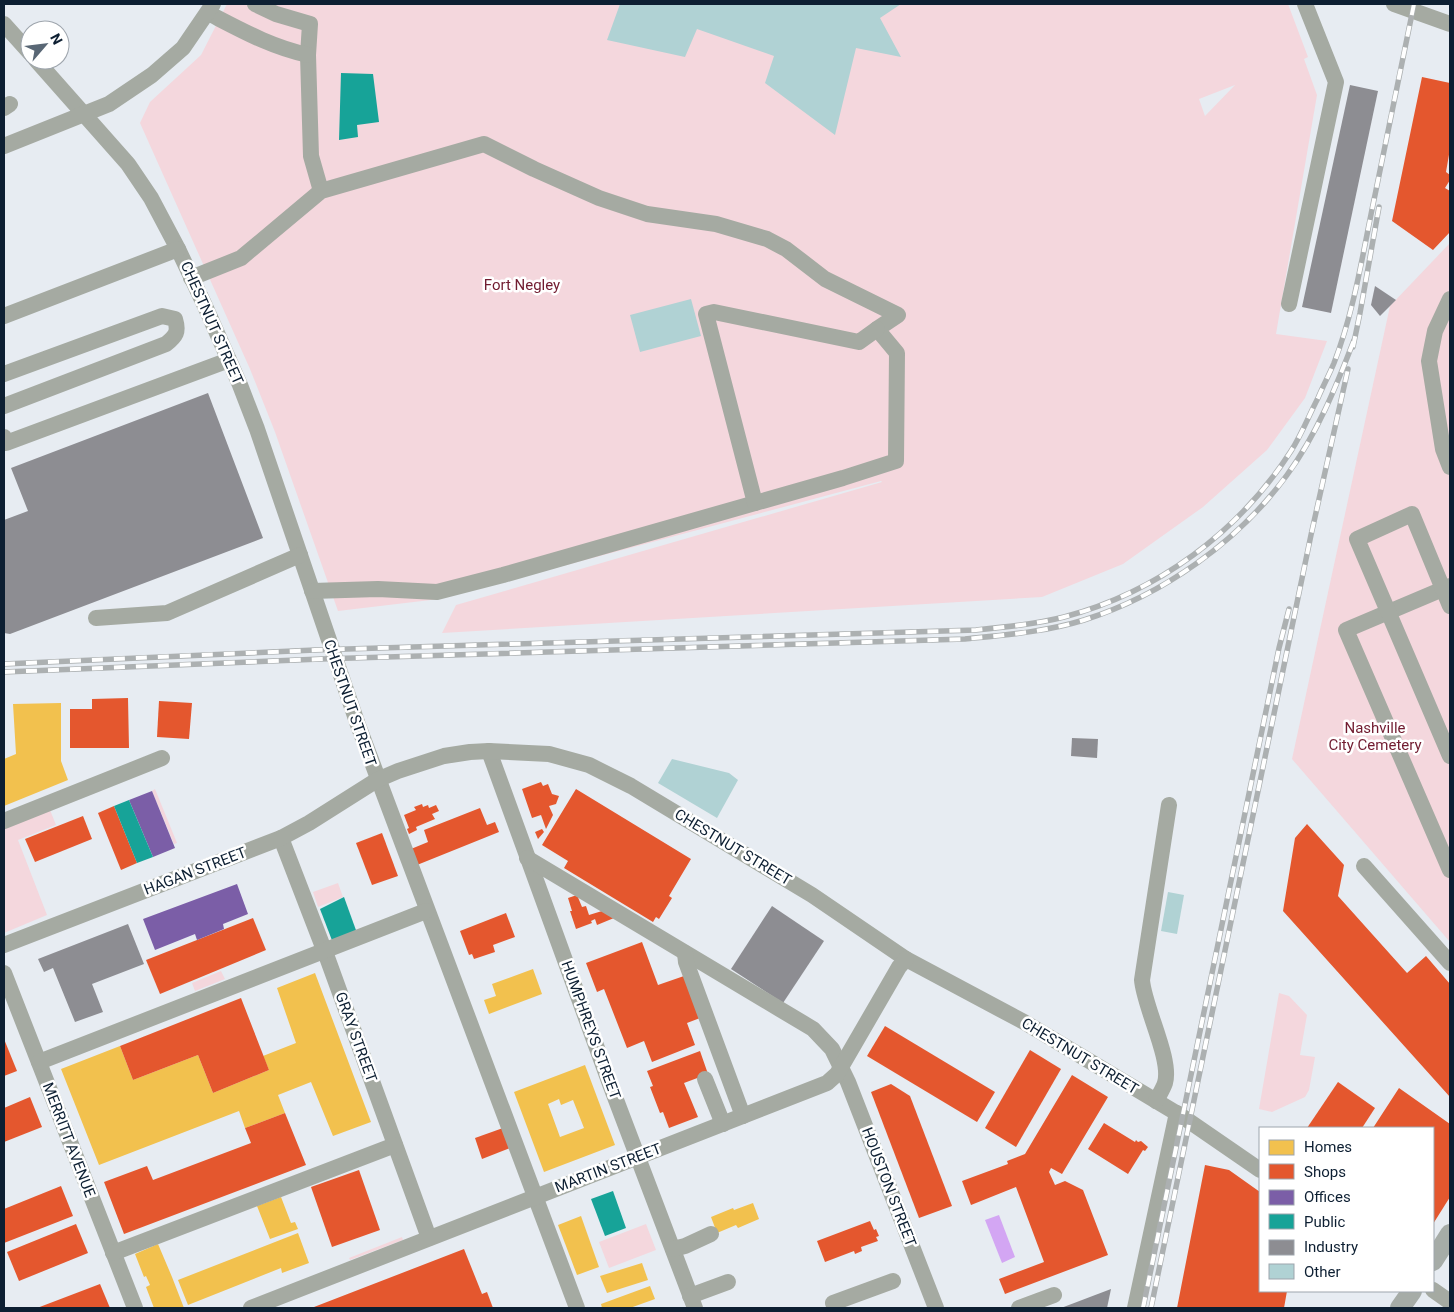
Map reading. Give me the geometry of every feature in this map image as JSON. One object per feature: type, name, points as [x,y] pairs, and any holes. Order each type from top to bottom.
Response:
[{"type":"main road","points":[[1434,1259],[1450,1234]]},
{"type":"main road","points":[[1400,1308],[1411,1292]]},
{"type":"street","points":[[255,4],[276,14],[310,24],[308,55],[311,156],[321,191]]},
{"type":"street","points":[[1289,304],[1336,82],[1305,4]]},
{"type":"street","points":[[1394,4],[1450,24]]},
{"type":"street","points":[[4,145],[109,104],[152,75],[183,48],[211,8],[272,45],[308,55]]},
{"type":"street","points":[[6,26],[20,42]]},
{"type":"street","name":"CHESTNUT STREET","points":[[45,70],[128,164],[151,198],[192,278],[257,428],[313,596],[378,780],[398,771],[444,756],[470,752],[549,754],[589,765],[631,786],[812,895],[906,959],[1024,1022],[1176,1113],[1259,1169]]},
{"type":"street","points":[[192,278],[241,258],[321,191],[484,144],[599,198],[647,214],[716,224],[767,239],[786,249],[825,279],[898,315],[859,342],[714,312],[706,314],[755,503]]},
{"type":"street","points":[[4,316],[178,249]]},
{"type":"street","points":[[1450,299],[1435,331],[1429,361],[1443,449],[1450,467]]},
{"type":"street","points":[[4,374],[162,316],[175,319],[178,328],[174,337],[166,344],[4,406]]},
{"type":"street","points":[[313,596],[378,589],[437,592],[755,503],[896,461],[897,354],[877,330]]},
{"type":"street","points":[[4,437],[6,443],[229,360]]},
{"type":"street","points":[[1450,606],[1447,588],[1412,514],[1356,539],[1450,754]]},
{"type":"street","points":[[96,618],[167,614],[300,555]]},
{"type":"street","points":[[1447,588],[1346,630],[1450,870]]},
{"type":"street","name":"HUMPHREYS STREET","points":[[489,751],[692,1302]]},
{"type":"street","points":[[4,821],[162,758]]},
{"type":"street","points":[[378,780],[577,1308]]},
{"type":"street","name":"HAGAN STREET","points":[[4,945],[281,838],[318,818],[378,780]]},
{"type":"street","points":[[1156,1101],[1165,1082],[1165,1068],[1151,1010],[1143,994],[1142,980],[1169,805]]},
{"type":"street","name":"GRAY STREET","points":[[281,838],[429,1238]]},
{"type":"street","name":"HOUSTON STREET","points":[[527,858],[813,1029],[832,1049],[841,1066],[936,1308]]},
{"type":"street","points":[[1364,866],[1450,963]]},
{"type":"street","points":[[39,1062],[426,911]]},
{"type":"street","points":[[685,953],[686,962],[744,1116]]},
{"type":"street","name":"MARTIN STREET","points":[[251,1308],[637,1156],[826,1084],[837,1074],[899,967],[906,959]]},
{"type":"street","name":"MERRITT AVENUE","points":[[4,973],[135,1308]]},
{"type":"street","points":[[705,1079],[723,1124]]},
{"type":"street","points":[[1135,1308],[1176,1113]]},
{"type":"street","points":[[113,1253],[395,1145]]},
{"type":"street","points":[[672,1249],[685,1246],[711,1234]]},
{"type":"street","points":[[835,1308],[833,1304],[892,1281]]},
{"type":"street","points":[[692,1302],[728,1282]]},
{"type":"street","points":[[1434,1291],[1450,1302]]},
{"type":"street","points":[[1019,1308],[1054,1294]]},
{"type":"green space","name":"Fort Negley","points":[[227,4],[1288,4],[1308,57],[1304,59],[1317,95],[1276,334],[1327,341],[1305,398],[1267,450],[1203,507],[1123,564],[1042,597],[442,633],[456,605],[881,481],[439,599],[338,611],[275,432],[250,369],[140,123],[150,102],[201,55]],"holes":[[[1235,85],[1205,116],[1199,99]]]},
{"type":"green space","name":"Nashville City Cemetery","points":[[1450,243],[1450,942],[1292,759],[1390,306]]},
{"type":"green space","points":[[155,789],[177,843],[174,844],[152,791]]},
{"type":"green space","points":[[50,810],[56,825],[18,840],[47,915],[4,933],[4,828]]},
{"type":"green space","points":[[338,883],[343,897],[318,907],[313,892]]},
{"type":"green space","points":[[221,971],[225,979],[195,991],[192,983]]},
{"type":"green space","points":[[1279,993],[1289,996],[1307,1015],[1300,1055],[1315,1057],[1309,1090],[1305,1097],[1272,1112],[1259,1109]]},
{"type":"green space","points":[[646,1224],[656,1250],[609,1268],[599,1242]]},
{"type":"green space","points":[[402,1237],[403,1240],[350,1260],[349,1258]]},
{"type":"shaded area","points":[[999,1215],[1015,1257],[1002,1263],[985,1220]]},
{"type":"building: Homes","points":[[61,703],[61,761],[68,780],[4,806],[4,759],[16,754],[13,704]]},
{"type":"building: Homes","points":[[533,969],[542,994],[489,1014],[484,1000],[496,996],[492,984]]},
{"type":"building: Homes","points":[[315,973],[371,1122],[333,1136],[311,1082],[278,1095],[285,1113],[245,1128],[239,1111],[99,1165],[61,1069],[120,1046],[133,1080],[198,1055],[213,1093],[269,1070],[263,1056],[296,1043],[277,988]]},
{"type":"building: Homes","points":[[585,1065],[615,1145],[544,1172],[514,1092]],"holes":[[[559,1099],[561,1105],[573,1100],[584,1128],[560,1137],[548,1104]]]},
{"type":"building: Homes","points":[[281,1197],[291,1223],[295,1222],[298,1229],[270,1239],[257,1206]]},
{"type":"building: Homes","points":[[753,1203],[759,1219],[738,1228],[736,1225],[717,1233],[711,1217],[733,1208],[734,1210]]},
{"type":"building: Homes","points":[[581,1216],[599,1267],[577,1275],[558,1225]]},
{"type":"building: Homes","points":[[298,1233],[309,1263],[282,1273],[281,1268],[188,1305],[178,1280]]},
{"type":"building: Homes","points":[[158,1244],[184,1308],[154,1308],[146,1287],[150,1285],[146,1276],[144,1277],[135,1254]]},
{"type":"building: Homes","points":[[642,1263],[648,1280],[607,1293],[600,1276]]},
{"type":"building: Homes","points":[[650,1286],[655,1299],[630,1308],[602,1308],[601,1304]]},
{"type":"building: Shops","points":[[1422,77],[1450,83],[1450,149],[1446,172],[1450,175],[1450,180],[1445,188],[1450,191],[1450,232],[1433,250],[1392,221]]},
{"type":"building: Shops","points":[[128,698],[129,748],[70,748],[70,709],[92,709],[92,699]]},
{"type":"building: Shops","points":[[159,701],[192,703],[189,739],[157,737]]},
{"type":"building: Shops","points":[[541,782],[543,786],[548,784],[552,794],[559,796],[556,804],[549,806],[553,815],[546,829],[541,815],[532,818],[522,789]]},
{"type":"building: Shops","points":[[576,789],[691,859],[669,896],[672,898],[659,919],[656,917],[653,922],[564,868],[568,861],[542,845]]},
{"type":"building: Shops","points":[[422,804],[423,807],[428,805],[429,808],[436,805],[439,811],[432,814],[435,819],[416,827],[417,830],[409,834],[407,829],[409,828],[404,815],[416,810],[414,807]]},
{"type":"building: Shops","points":[[114,806],[137,863],[121,870],[98,813]]},
{"type":"building: Shops","points":[[480,808],[487,825],[495,822],[499,832],[417,865],[411,849],[428,842],[424,830]]},
{"type":"building: Shops","points":[[83,816],[92,839],[35,862],[25,839]]},
{"type":"building: Shops","points":[[1307,824],[1344,865],[1338,896],[1407,973],[1426,956],[1450,984],[1450,1097],[1283,911],[1295,838]]},
{"type":"building: Shops","points":[[542,829],[544,832],[538,839],[535,832]]},
{"type":"building: Shops","points":[[382,833],[398,876],[372,885],[356,843]]},
{"type":"building: Shops","points":[[577,895],[582,907],[586,906],[589,915],[602,911],[614,918],[597,925],[595,919],[591,921],[592,923],[576,929],[568,898]]},
{"type":"building: Shops","points":[[506,913],[515,937],[493,945],[495,952],[474,959],[472,954],[469,955],[460,931]]},
{"type":"building: Shops","points":[[253,918],[266,950],[160,994],[146,960]]},
{"type":"building: Shops","points":[[642,942],[658,985],[684,976],[700,1018],[687,1023],[695,1045],[652,1062],[644,1041],[627,1048],[604,989],[597,992],[586,963]]},
{"type":"building: Shops","points":[[241,998],[269,1070],[213,1093],[198,1055],[133,1080],[120,1046]]},
{"type":"building: Shops","points":[[885,1026],[995,1092],[977,1122],[867,1056]]},
{"type":"building: Shops","points":[[4,1039],[17,1071],[4,1076]]},
{"type":"building: Shops","points":[[1030,1050],[1061,1069],[1016,1147],[985,1128]]},
{"type":"building: Shops","points":[[700,1051],[708,1074],[684,1083],[698,1117],[669,1128],[663,1112],[660,1113],[650,1087],[653,1086],[647,1071]]},
{"type":"building: Shops","points":[[1072,1075],[1108,1097],[1062,1174],[1051,1168],[1049,1172],[1055,1185],[1065,1181],[1083,1190],[1108,1255],[1005,1294],[999,1279],[1044,1262],[1016,1187],[971,1205],[962,1181],[1008,1164],[1007,1161],[1025,1154]]},
{"type":"building: Shops","points":[[1338,1082],[1375,1108],[1363,1127],[1308,1127]]},
{"type":"building: Shops","points":[[891,1084],[910,1096],[952,1206],[919,1218],[871,1092]]},
{"type":"building: Shops","points":[[1399,1088],[1450,1124],[1450,1197],[1434,1222],[1434,1127],[1374,1127]]},
{"type":"building: Shops","points":[[30,1097],[42,1127],[4,1142],[4,1108]]},
{"type":"building: Shops","points":[[285,1113],[306,1165],[124,1234],[104,1182],[147,1166],[153,1180],[251,1143],[245,1128]]},
{"type":"building: Shops","points":[[1104,1123],[1135,1142],[1136,1140],[1138,1142],[1141,1141],[1148,1147],[1145,1151],[1143,1150],[1128,1174],[1088,1149]]},
{"type":"building: Shops","points":[[503,1128],[510,1148],[482,1159],[475,1138]]},
{"type":"building: Shops","points":[[1205,1165],[1229,1170],[1259,1191],[1259,1292],[1287,1292],[1284,1308],[1177,1308]]},
{"type":"building: Shops","points":[[359,1170],[380,1230],[332,1247],[311,1187]]},
{"type":"building: Shops","points":[[61,1186],[73,1216],[4,1243],[4,1209]]},
{"type":"building: Shops","points":[[870,1221],[879,1236],[876,1237],[878,1241],[861,1247],[862,1251],[855,1254],[854,1251],[825,1262],[817,1241]]},
{"type":"building: Shops","points":[[76,1224],[88,1253],[19,1281],[7,1252]]},
{"type":"building: Shops","points":[[464,1249],[482,1294],[487,1292],[493,1308],[314,1308],[314,1307]]},
{"type":"building: Shops","points":[[100,1284],[110,1308],[37,1308]]},
{"type":"building: Offices","points":[[152,791],[175,848],[153,857],[129,800]]},
{"type":"building: Offices","points":[[237,884],[248,914],[223,924],[224,929],[197,940],[195,934],[155,950],[143,919]]},
{"type":"building: Public","points":[[341,73],[373,74],[379,122],[357,125],[358,137],[339,140]]},
{"type":"building: Public","points":[[129,800],[153,857],[137,863],[114,806]]},
{"type":"building: Public","points":[[344,897],[357,933],[333,943],[320,909]]},
{"type":"building: Public","points":[[613,1191],[626,1228],[605,1236],[591,1199]]},
{"type":"building: Industry","points":[[1350,85],[1378,91],[1331,313],[1302,307]]},
{"type":"building: Industry","points":[[1375,286],[1396,300],[1380,316],[1371,305]]},
{"type":"building: Industry","points":[[208,393],[263,538],[10,634],[4,633],[4,520],[28,511],[11,468]]},
{"type":"building: Industry","points":[[1072,738],[1098,739],[1097,758],[1071,756]]},
{"type":"building: Industry","points":[[772,906],[824,941],[783,1003],[731,969]]},
{"type":"building: Industry","points":[[128,924],[144,964],[92,984],[103,1012],[75,1022],[53,968],[44,972],[38,959]]},
{"type":"building: Industry","points":[[1111,1289],[1107,1308],[1061,1308]]},
{"type":"building: Other","points":[[620,4],[901,4],[880,18],[901,57],[856,48],[835,135],[765,83],[774,56],[697,29],[685,57],[607,40]]},
{"type":"building: Other","points":[[691,299],[701,336],[640,352],[630,315]]},
{"type":"building: Other","points":[[672,759],[729,773],[738,780],[717,818],[658,783]]},
{"type":"building: Other","points":[[1168,892],[1184,895],[1177,934],[1161,931]]},
{"type":"railway","points":[[4,664],[315,650],[976,630],[1064,617],[1099,606],[1132,592],[1163,575],[1221,533],[1247,508],[1270,480],[1299,438],[1334,363],[1348,322],[1414,4]]},
{"type":"railway","points":[[1353,347],[1379,207]]},
{"type":"railway","points":[[4,672],[321,659],[965,639],[1025,632],[1069,624],[1113,609],[1170,581],[1222,544],[1246,522],[1287,475],[1308,443],[1333,393],[1354,340]]},
{"type":"railway","points":[[1151,1308],[1311,535],[1348,369]]},
{"type":"railway","points":[[1143,1308],[1279,648],[1289,609]]}]
